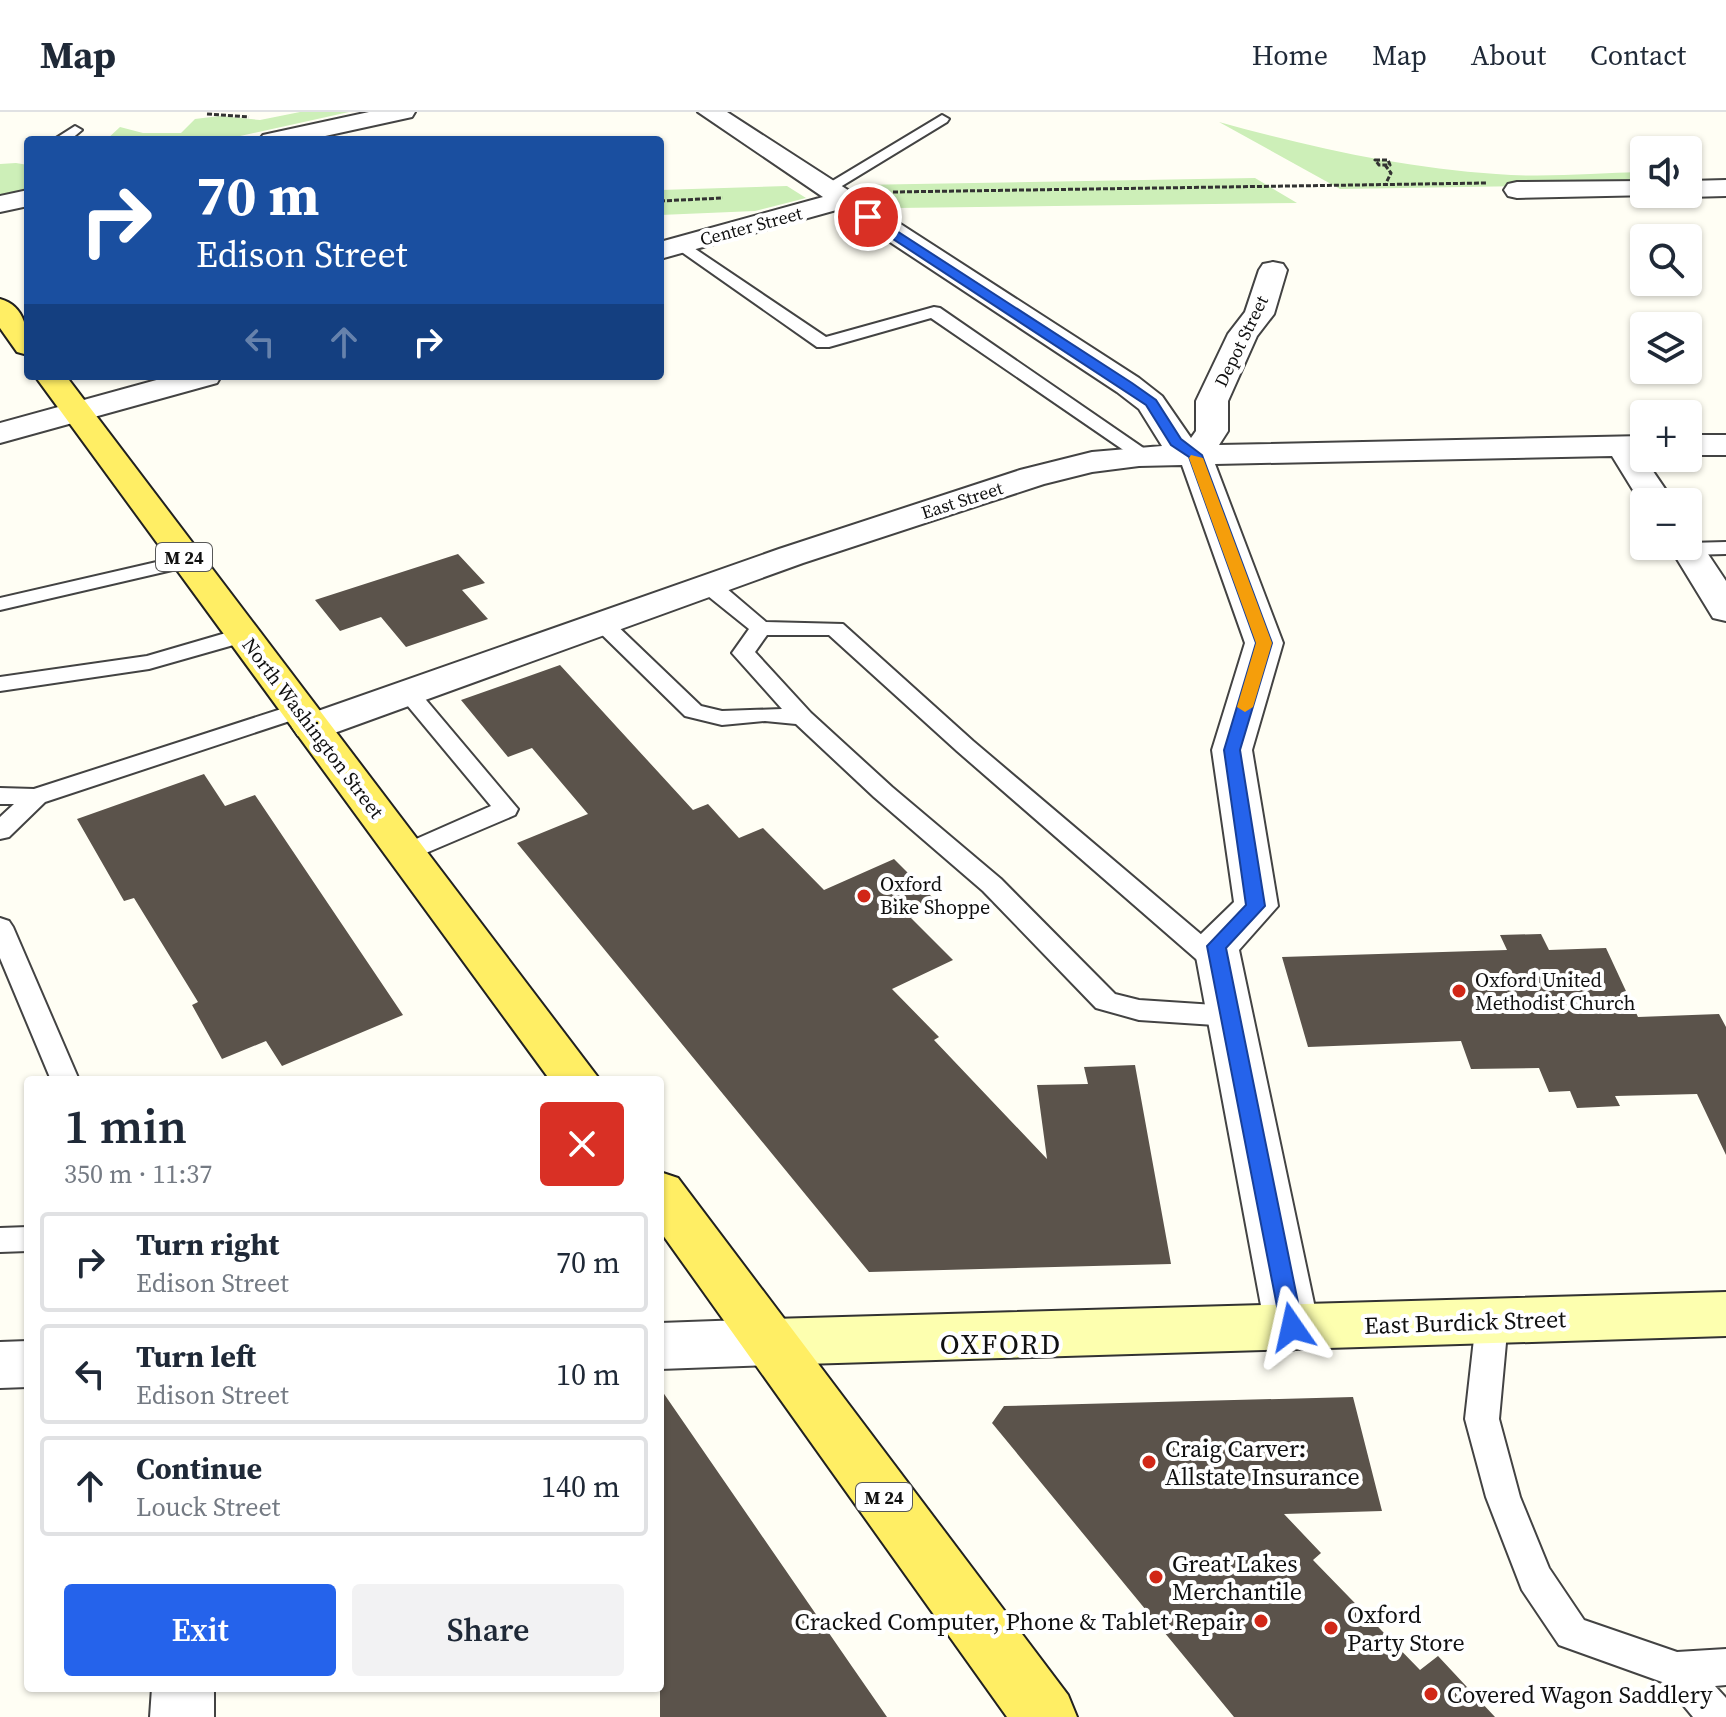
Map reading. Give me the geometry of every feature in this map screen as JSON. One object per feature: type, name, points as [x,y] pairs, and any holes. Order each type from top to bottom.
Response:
[{"type":"main road","points":[[0,308],[24,341]]},
{"type":"main road","name":"North Washington Street","points":[[53,380],[573,1076]]},
{"type":"main road","name":"M 24","points":[[664,1197],[1045,1717]]},
{"type":"main road","name":"East Burdick Street","points":[[772,1342],[1726,1314]]},
{"type":"street","points":[[291,136],[403,112]]},
{"type":"street","points":[[710,112],[1128,385],[1151,403],[1176,442],[1195,455],[1264,643],[1232,750],[1256,906],[1216,946],[1292,1327]]},
{"type":"street","points":[[1702,189],[1726,188]]},
{"type":"street","points":[[1517,190],[1630,189]]},
{"type":"street","name":"Center Street","points":[[671,248],[834,195]]},
{"type":"street","points":[[0,204],[24,199]]},
{"type":"street","name":"Depot Street","points":[[1195,455],[1212,431],[1212,401],[1243,334],[1259,314],[1273,270]]},
{"type":"street","points":[[0,433],[192,380]]},
{"type":"street","points":[[1702,445],[1726,445]]},
{"type":"street","name":"East Street","points":[[306,718],[408,693],[791,556],[1032,477],[1092,462],[1145,456],[1630,446]]},
{"type":"street","points":[[1694,560],[1726,610]]},
{"type":"street","points":[[664,1346],[772,1342]]},
{"type":"street","points":[[0,1365],[24,1364]]},
{"type":"street","points":[[182,1717],[183,1692]]},
{"type":"lane","points":[[834,195],[942,119]]},
{"type":"lane","points":[[66,136],[75,130]]},
{"type":"lane","points":[[671,248],[823,343],[934,312],[1145,456]]},
{"type":"lane","points":[[1702,547],[1726,548]]},
{"type":"lane","points":[[0,604],[187,561]]},
{"type":"lane","points":[[711,587],[761,628],[835,629],[965,746],[1220,965]]},
{"type":"lane","points":[[601,623],[693,711],[722,718],[765,714],[803,718]]},
{"type":"lane","points":[[761,628],[743,653],[803,718],[883,792],[992,885],[1106,1001],[1139,1010],[1230,1016]]},
{"type":"lane","points":[[0,684],[149,662],[243,635]]},
{"type":"lane","points":[[407,853],[506,809],[408,693]]},
{"type":"lane","points":[[0,796],[36,797],[306,718]]},
{"type":"lane","points":[[0,831],[36,797]]},
{"type":"lane","points":[[0,927],[63,1076]]},
{"type":"lane","points":[[0,1240],[24,1239]]},
{"type":"lane","points":[[1492,1321],[1482,1419],[1503,1497],[1535,1578],[1572,1633],[1677,1670],[1726,1667]]},
{"type":"lane","points":[[1677,1670],[1718,1717]]},
{"type":"path","points":[[207,114],[257,119]]},
{"type":"path","points":[[1385,165],[1391,173],[1386,183]]},
{"type":"path","points":[[834,195],[1005,188],[1490,183]]},
{"type":"path","points":[[664,201],[726,198]]},
{"type":"green space","points":[[300,112],[349,112],[240,136],[110,136],[120,127],[143,133],[181,133],[195,119],[220,116],[260,120]]},
{"type":"green space","points":[[1219,122],[1322,148],[1426,167],[1514,175],[1630,172],[1630,184],[1340,189]]},
{"type":"green space","points":[[0,164],[24,164],[24,190],[0,196]]},
{"type":"green space","points":[[1255,178],[1297,203],[896,208],[856,185]]},
{"type":"green space","points":[[787,186],[806,198],[755,211],[664,215],[664,190]]},
{"type":"building","points":[[458,554],[485,583],[462,590],[488,619],[406,647],[381,617],[340,631],[315,600]]},
{"type":"building","points":[[560,665],[693,810],[708,804],[739,838],[763,828],[824,890],[894,859],[940,905],[911,918],[953,960],[892,989],[939,1037],[934,1040],[1047,1159],[1037,1085],[1088,1084],[1084,1067],[1135,1065],[1171,1264],[869,1272],[517,843],[588,814],[532,748],[508,757],[461,700]]},
{"type":"building","points":[[204,774],[225,806],[255,795],[403,1015],[282,1066],[266,1041],[222,1059],[192,1005],[198,1002],[134,898],[124,901],[77,819]]},
{"type":"building","name":"Oxford United Methodist Church","points":[[1541,934],[1549,950],[1606,948],[1638,1017],[1719,1014],[1726,1027],[1726,1155],[1697,1094],[1615,1096],[1620,1106],[1577,1108],[1570,1091],[1549,1092],[1539,1068],[1471,1069],[1461,1041],[1308,1047],[1282,957],[1507,950],[1500,935]]},
{"type":"building","points":[[664,1394],[887,1717],[660,1717],[660,1692],[664,1692]]},
{"type":"building","points":[[1353,1397],[1382,1511],[1284,1514],[1321,1553],[1313,1560],[1420,1670],[1438,1656],[1495,1717],[1234,1717],[992,1423],[1004,1406]]},
{"type":"slow traffic","points":[[1196,458],[1264,643],[1245,707]]},
{"type":"place","name":"Oxford Bike Shoppe","points":[[864,896]]},
{"type":"place","name":"Oxford United Methodist Church","points":[[1459,991]]},
{"type":"place","name":"Craig Carver: Allstate Insurance","points":[[1149,1462]]},
{"type":"place","name":"Great Lakes Merchantile","points":[[1156,1577]]},
{"type":"place","name":"Cracked Computer, Phone & Tablet Repair","points":[[1261,1621]]},
{"type":"place","name":"Oxford Party Store","points":[[1331,1628]]},
{"type":"place","name":"Covered Wagon Saddlery","points":[[1431,1694]]},
{"type":"district","name":"OXFORD","points":[[1001,1344]]},
{"type":"route","points":[[868,217],[1128,385],[1151,403],[1176,442],[1195,455],[1264,643],[1232,750],[1256,906],[1216,946],[1292,1327]]}]
